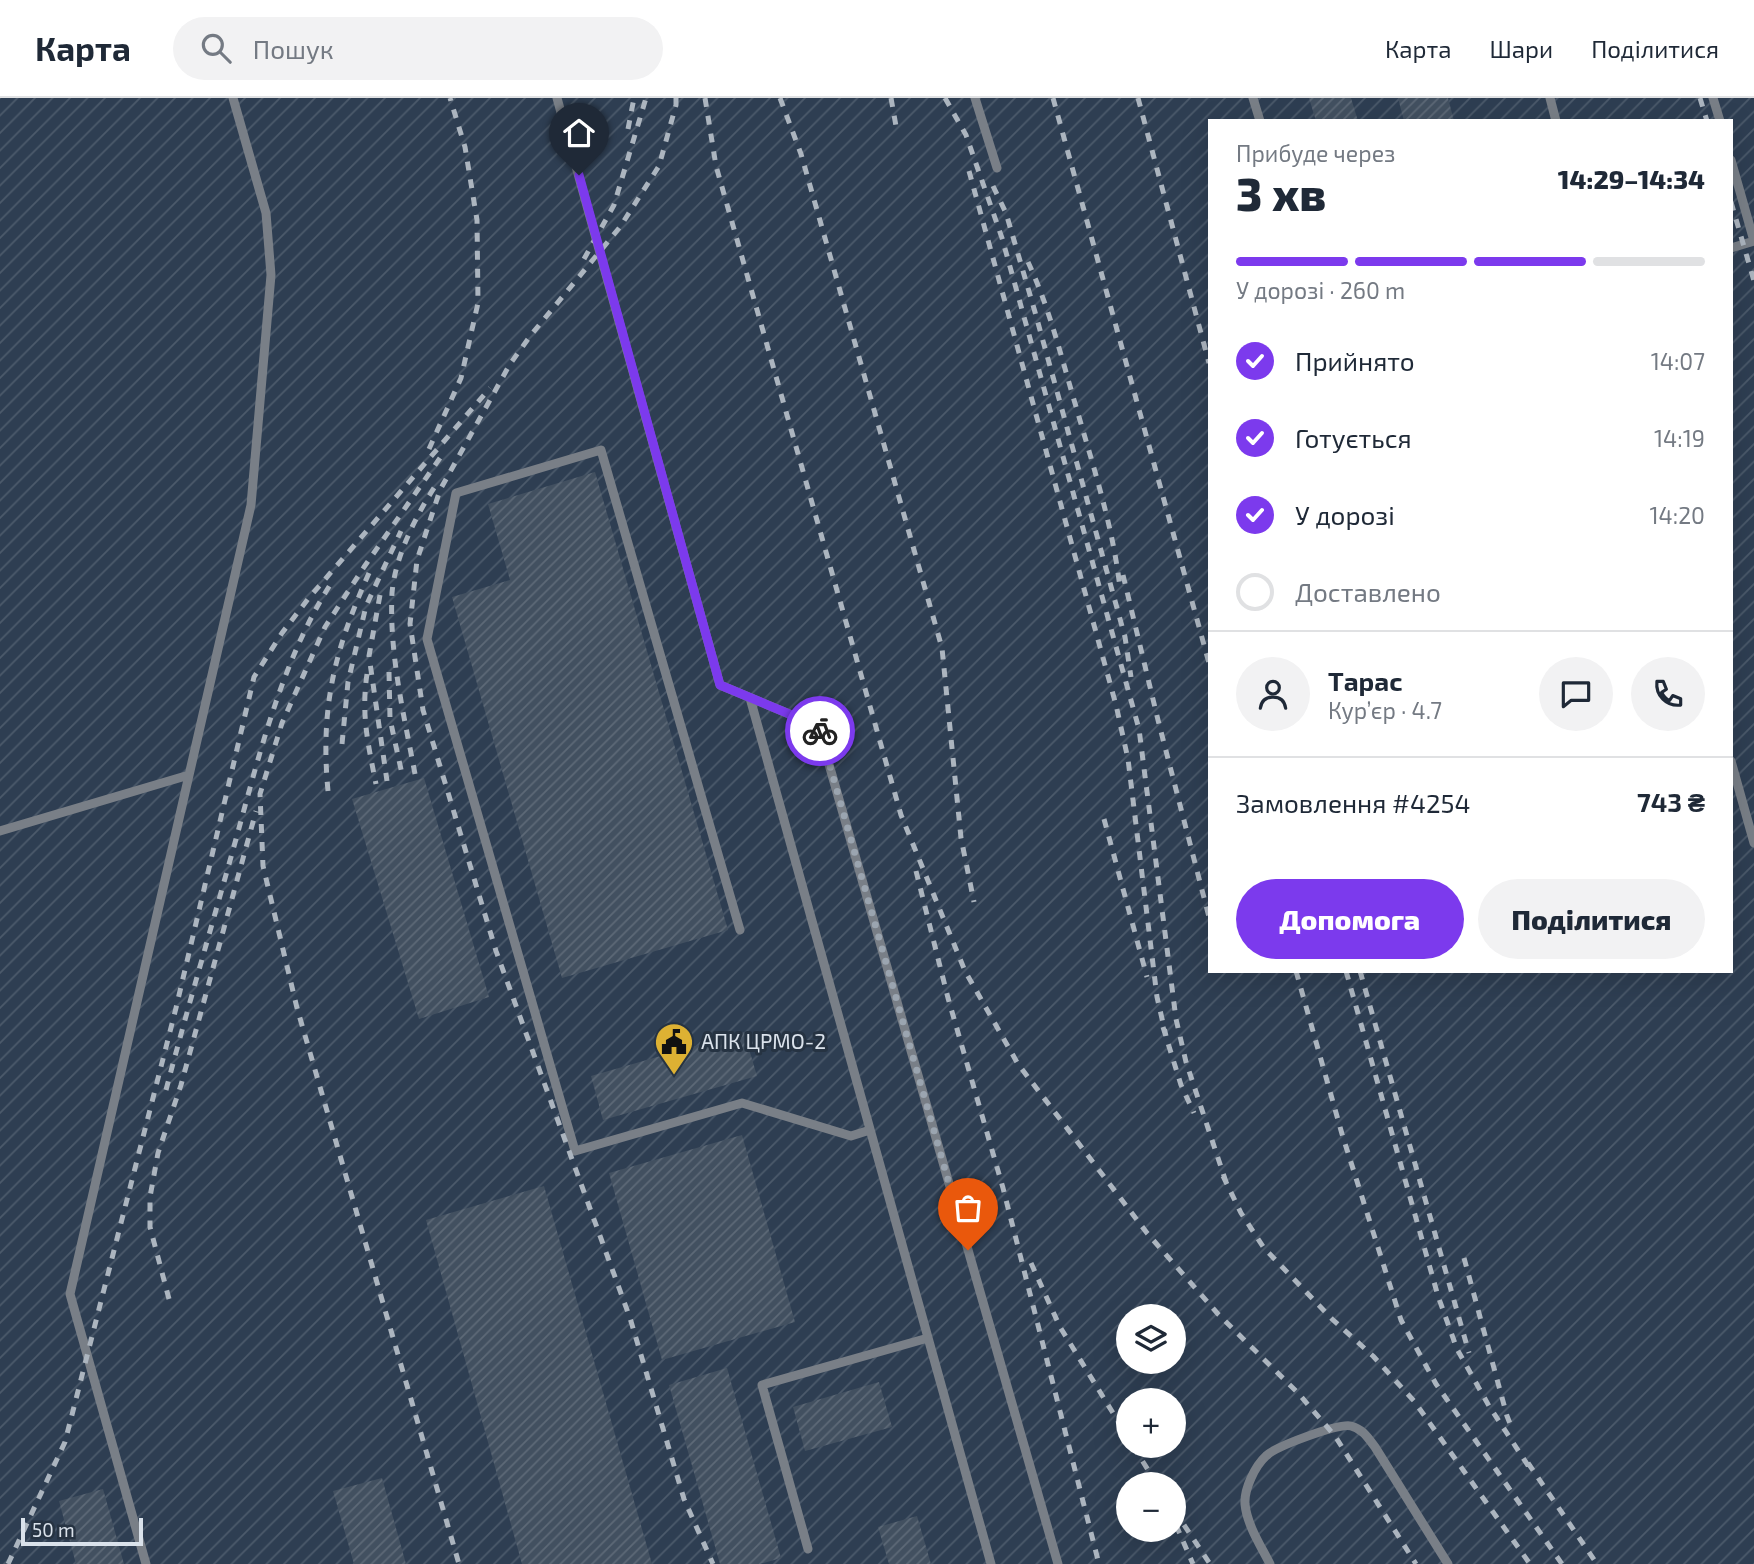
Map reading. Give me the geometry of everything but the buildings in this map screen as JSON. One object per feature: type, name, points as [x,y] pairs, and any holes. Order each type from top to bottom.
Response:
[{"type":"lane","points":[[146,1564],[70,1294],[251,505],[271,275],[266,213],[233,98]]},
{"type":"lane","points":[[557,98],[720,685],[818,726],[1058,1564]]},
{"type":"lane","points":[[975,98],[997,168]]},
{"type":"lane","points":[[1253,98],[1259,119]]},
{"type":"lane","points":[[1550,98],[1555,119]]},
{"type":"lane","points":[[1713,98],[1719,119]]},
{"type":"lane","points":[[1733,167],[1754,241],[1733,247]]},
{"type":"lane","points":[[740,930],[601,450],[456,493],[426,639],[575,1151],[742,1103],[851,1136],[870,1130]]},
{"type":"lane","points":[[750,698],[991,1564]]},
{"type":"lane","points":[[1733,768],[1754,843]]},
{"type":"lane","points":[[0,831],[189,775]]},
{"type":"lane","points":[[808,1549],[762,1385],[928,1338]]},
{"type":"lane","points":[[1270,1564],[1252,1527],[1245,1504],[1248,1486],[1255,1471],[1266,1455],[1328,1428],[1349,1425],[1361,1430],[1375,1447],[1448,1564]]},
{"type":"shaded area","points":[[0,98],[1754,98],[1754,1564],[0,1564]]},
{"type":"railway","points":[[429,449],[461,378],[478,303],[477,220],[465,147],[450,98]]},
{"type":"railway","points":[[628,129],[634,98]]},
{"type":"railway","points":[[584,259],[614,205],[646,98]]},
{"type":"railway","points":[[676,98],[659,166],[620,227],[510,364],[440,490],[417,560],[410,624],[423,710],[496,951],[630,1318],[684,1499],[713,1564]]},
{"type":"railway","points":[[705,98],[716,166],[901,815],[965,971],[1018,1064],[1147,1233],[1218,1314],[1298,1393],[1335,1436],[1416,1564]]},
{"type":"railway","points":[[780,98],[801,154],[942,648],[961,838],[974,902]]},
{"type":"railway","points":[[891,98],[896,126]]},
{"type":"railway","points":[[945,98],[966,135],[1002,238],[1139,729],[1176,1019],[1186,1062],[1227,1185]]},
{"type":"railway","points":[[1053,98],[1208,659]]},
{"type":"railway","points":[[1138,98],[1208,359]]},
{"type":"railway","points":[[1700,98],[1706,119]]},
{"type":"railway","points":[[969,171],[1116,705],[1128,759],[1157,997],[1166,1036]]},
{"type":"railway","points":[[993,186],[1006,213],[1035,312],[1125,637],[1131,677]]},
{"type":"railway","points":[[1733,209],[1754,281]]},
{"type":"railway","points":[[1028,262],[1049,316],[1096,476],[1113,543],[1120,588]]},
{"type":"railway","points":[[8,1564],[65,1442],[176,1008],[254,677],[308,599],[490,388]]},
{"type":"railway","points":[[440,458],[325,627],[282,723],[260,794],[263,866],[297,1008],[459,1564]]},
{"type":"railway","points":[[415,774],[395,662],[392,593],[397,565],[408,537],[436,485]]},
{"type":"railway","points":[[342,744],[348,682],[366,606],[401,531]]},
{"type":"railway","points":[[328,791],[328,705],[347,627],[369,573]]},
{"type":"railway","points":[[1123,575],[1208,913]]},
{"type":"railway","points":[[166,1090],[274,708],[298,645],[330,585]]},
{"type":"railway","points":[[380,595],[369,656],[387,781]]},
{"type":"railway","points":[[389,672],[390,719],[402,774]]},
{"type":"railway","points":[[367,674],[365,716],[376,784]]},
{"type":"railway","points":[[169,1299],[150,1227],[150,1197],[158,1153],[181,1085],[256,811]]},
{"type":"railway","points":[[1104,819],[1147,977]]},
{"type":"railway","points":[[916,871],[948,998],[1003,1188],[1099,1564]]},
{"type":"railway","points":[[1297,973],[1342,1134],[1401,1320],[1436,1384],[1562,1564]]},
{"type":"railway","points":[[1347,973],[1438,1296],[1457,1349],[1489,1406],[1531,1470]]},
{"type":"railway","points":[[1361,973],[1469,1353]]},
{"type":"railway","points":[[1163,1027],[1181,1085],[1194,1113]]},
{"type":"railway","points":[[1223,1176],[1241,1213],[1264,1248],[1332,1319],[1373,1356],[1414,1401],[1530,1564]]},
{"type":"railway","points":[[1464,1258],[1513,1431]]},
{"type":"railway","points":[[1031,1263],[1060,1327],[1116,1418]]},
{"type":"railway","points":[[1141,1458],[1149,1472]]},
{"type":"railway","points":[[1528,1463],[1597,1564]]},
{"type":"railway","points":[[1186,1528],[1210,1564]]},
{"type":"railway","points":[[1183,1542],[1193,1564]]},
{"type":"way so far","points":[[820,731],[968,1250]]},
{"type":"place","name":"АПК ЦРМО-2","points":[[674,1076]]},
{"type":"route","points":[[579,175],[720,685],[818,726],[820,731]]}]
